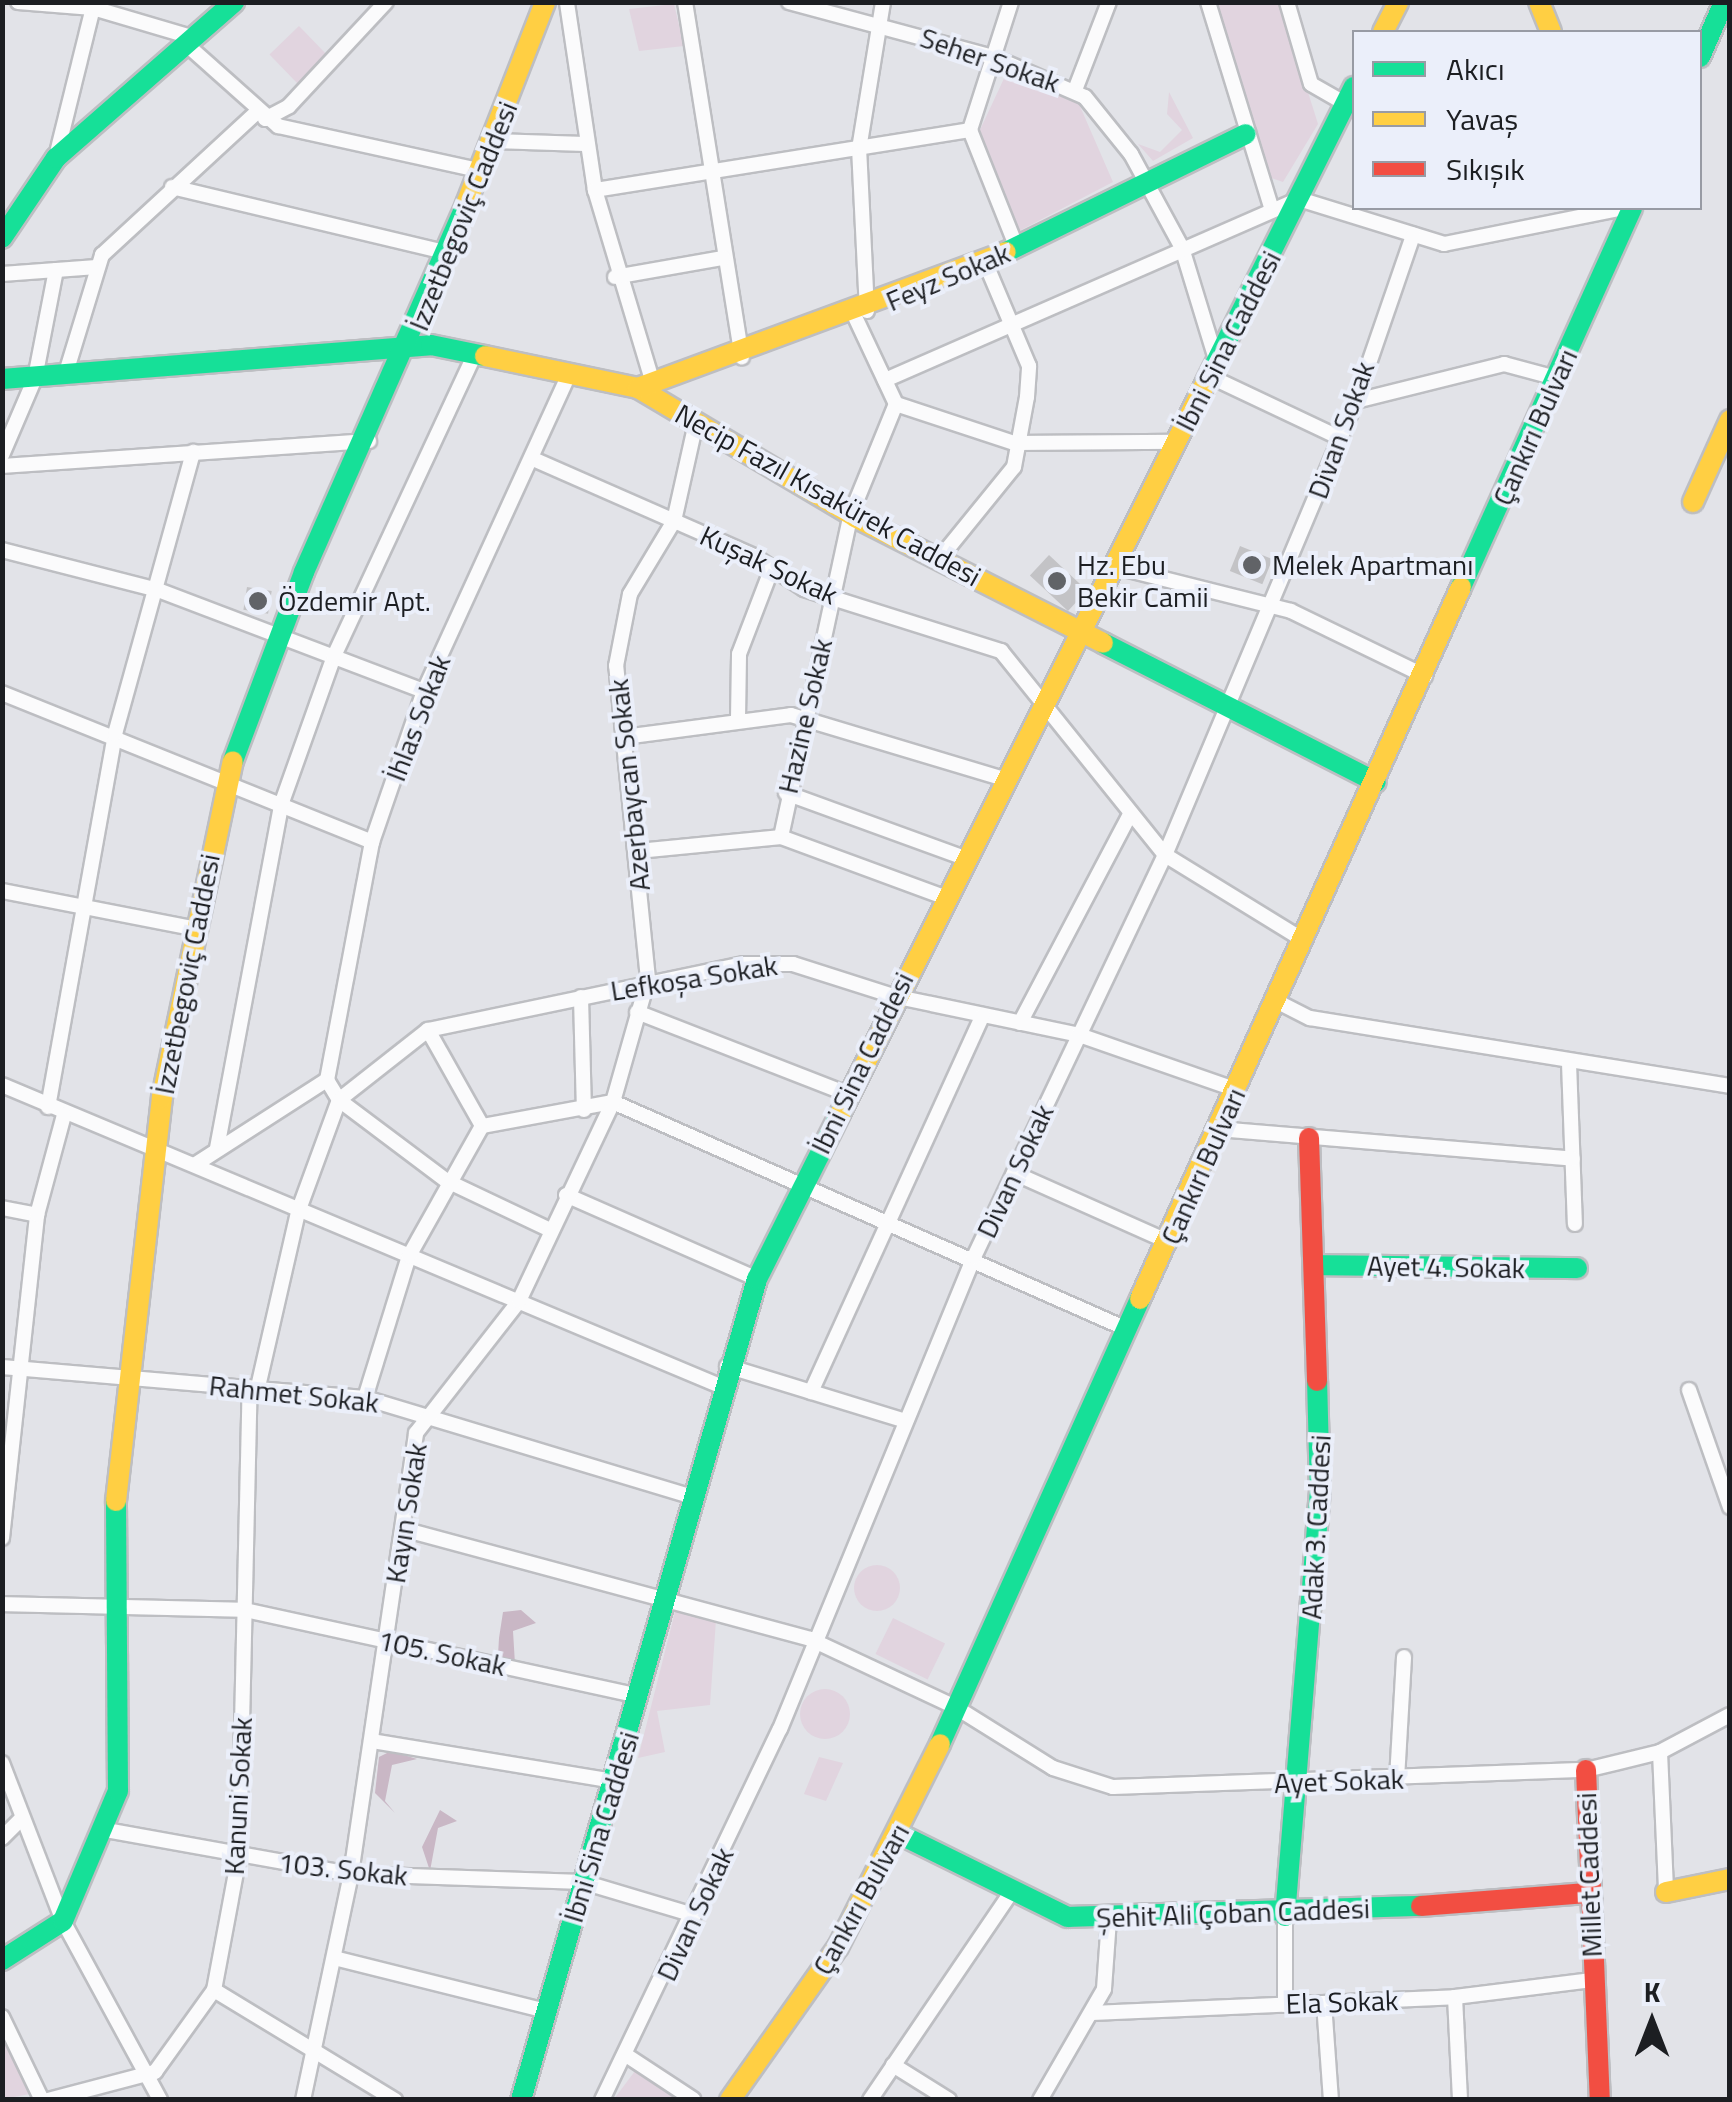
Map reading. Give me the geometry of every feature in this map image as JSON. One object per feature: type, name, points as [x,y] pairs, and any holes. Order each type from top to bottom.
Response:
[{"type":"street","points":[[18,2],[94,5],[191,42],[260,116],[298,135],[482,170]]},
{"type":"street","points":[[2,238],[56,158],[234,2]]},
{"type":"street","points":[[65,376],[98,267],[172,187],[260,116],[386,2]]},
{"type":"street","points":[[542,3],[576,2]]},
{"type":"street","points":[[685,2],[722,258],[742,358]]},
{"type":"street","name":"Seher Sokak","points":[[789,2],[878,22],[993,57],[1074,90],[1113,126],[1182,248],[1212,368]]},
{"type":"street","points":[[883,2],[858,149],[861,314],[896,404],[1014,444],[1177,442]]},
{"type":"street","points":[[1011,2],[970,130],[1017,248]]},
{"type":"street","points":[[1074,90],[1109,2]]},
{"type":"street","points":[[1208,2],[1272,210]]},
{"type":"street","points":[[1287,2],[1311,84],[1350,95]]},
{"type":"street","points":[[1383,30],[1398,2]]},
{"type":"street","points":[[1702,53],[1724,2]]},
{"type":"street","name":"İzzetbegoviç Caddesi","points":[[64,1920],[106,1830],[124,1736],[114,1484],[154,1150],[226,782],[278,638],[411,346],[494,141],[542,3]]},
{"type":"street","points":[[567,3],[585,144],[646,388]]},
{"type":"street","points":[[56,158],[94,5]]},
{"type":"street","name":"İbni Sina Caddesi","points":[[521,2100],[640,1696],[724,1376],[757,1279],[893,996],[1116,567],[1350,95]]},
{"type":"street","points":[[595,190],[970,130]]},
{"type":"street","name":"Feyz Sokak","points":[[646,388],[861,314],[986,262],[1246,134]]},
{"type":"street","points":[[494,141],[585,144]]},
{"type":"street","points":[[172,187],[448,253]]},
{"type":"street","points":[[885,380],[1015,330],[1182,248],[1299,200],[1444,244],[1614,210]]},
{"type":"street","name":"Çankırı Bulvarı","points":[[730,2100],[838,1947],[900,1834],[1631,210]]},
{"type":"street","name":"Divan Sokak","points":[[602,2100],[629,2058],[694,1915],[974,1256],[1165,856],[1274,606],[1356,401],[1413,235]]},
{"type":"street","points":[[615,276],[722,258]]},
{"type":"street","points":[[940,558],[1014,466],[1014,444],[1029,366],[986,262]]},
{"type":"street","points":[[2,274],[98,267]]},
{"type":"street","points":[[2,456],[35,378],[56,270]]},
{"type":"street","name":"Necip Fazıl Kısakürek Caddesi","points":[[2,379],[411,346],[475,353],[646,388],[695,427],[851,514],[1376,782]]},
{"type":"street","points":[[217,1148],[281,805],[334,656],[475,353]]},
{"type":"street","points":[[1356,401],[1504,364],[1556,378]]},
{"type":"street","points":[[1212,368],[1340,438]]},
{"type":"street","name":"İhlas Sokak","points":[[326,1080],[372,842],[424,690],[569,375]]},
{"type":"street","name":"Hazine Sokak","points":[[781,837],[786,794],[851,514],[896,404]]},
{"type":"street","points":[[1693,502],[1730,420]]},
{"type":"street","name":"Azerbaycan Sokak","points":[[648,979],[638,851],[616,666],[630,594],[674,521],[695,427]]},
{"type":"street","points":[[2,466],[368,441]]},
{"type":"street","points":[[48,1107],[88,905],[116,734],[193,452]]},
{"type":"street","name":"Kuşak Sokak","points":[[533,459],[832,597],[1001,651],[1040,710],[1165,856],[1303,940]]},
{"type":"street","points":[[2,550],[158,590],[424,690]]},
{"type":"street","points":[[1116,567],[1274,606],[1424,676]]},
{"type":"street","points":[[738,719],[739,654],[772,568]]},
{"type":"street","points":[[2,693],[116,734],[372,842]]},
{"type":"street","points":[[624,737],[738,719],[804,718],[1005,778]]},
{"type":"street","points":[[786,794],[964,858]]},
{"type":"street","points":[[1020,1022],[1130,814]]},
{"type":"street","points":[[638,851],[781,837],[944,897]]},
{"type":"street","points":[[2,891],[197,929]]},
{"type":"street","name":"Lefkoşa Sokak","points":[[340,1100],[428,1030],[648,979],[793,964],[893,996],[1079,1035],[1237,1090]]},
{"type":"street","name":"Kayın Sokak","points":[[303,2100],[350,1874],[416,1434],[519,1300],[548,1229],[613,1102],[648,979]]},
{"type":"street","points":[[581,997],[584,1110]]},
{"type":"street","points":[[1276,1001],[1310,1018],[1569,1063],[1730,1086]]},
{"type":"street","points":[[637,1012],[845,1093]]},
{"type":"street","points":[[810,1392],[886,1218],[982,1015]]},
{"type":"street","points":[[428,1030],[482,1126]]},
{"type":"street","points":[[1569,1063],[1576,1224]]},
{"type":"street","points":[[196,1164],[326,1080],[340,1100],[447,1182],[548,1229]]},
{"type":"street","points":[[2,1085],[64,1115],[196,1164],[298,1212],[519,1300],[724,1376],[810,1392],[902,1420]]},
{"type":"street","name":"Kanuni Sokak","points":[[143,2079],[214,1990],[238,1857],[254,1387],[298,1212],[340,1100]]},
{"type":"street","points":[[365,1398],[408,1256],[482,1126],[613,1102],[974,1256],[1129,1330]]},
{"type":"street","points":[[2,1538],[24,1370],[36,1215],[64,1115]]},
{"type":"street","points":[[1220,1129],[1574,1159]]},
{"type":"street","name":"Adak 3. Caddesi","points":[[1284,1916],[1317,1554],[1316,1265],[1309,1138]]},
{"type":"street","points":[[1014,1173],[1169,1242]]},
{"type":"street","points":[[566,1195],[757,1279]]},
{"type":"street","points":[[2,1208],[36,1215]]},
{"type":"street","name":"Ayet 4. Sokak","points":[[1316,1265],[1577,1268]]},
{"type":"street","name":"Rahmet Sokak","points":[[2,1367],[365,1398],[692,1497]]},
{"type":"street","points":[[1689,1390],[1730,1507]]},
{"type":"street","name":"Ayet Sokak","points":[[403,1529],[810,1640],[957,1708],[1094,1784],[1295,1782],[1586,1770],[1660,1752],[1730,1715]]},
{"type":"street","name":"105. Sokak","points":[[2,1604],[117,1601],[245,1610],[640,1696]]},
{"type":"street","points":[[1398,1779],[1404,1657]]},
{"type":"street","points":[[372,1740],[614,1780]]},
{"type":"street","points":[[1660,1752],[1666,1892],[1730,1879]]},
{"type":"street","points":[[2,1764],[6,1789],[64,1920],[143,2079],[160,2100]]},
{"type":"street","name":"Millet Caddesi","points":[[1586,1770],[1586,1893],[1600,2100]]},
{"type":"street","points":[[2,1838],[22,1818]]},
{"type":"street","name":"103. Sokak","points":[[106,1830],[238,1857],[350,1874],[583,1882],[694,1915]]},
{"type":"street","name":"Şehit Ali Çoban Caddesi","points":[[900,1834],[1012,1891],[1039,1910],[1109,1920],[1284,1916],[1586,1893]]},
{"type":"street","points":[[870,2100],[1012,1891]]},
{"type":"street","points":[[1284,1916],[1285,2004]]},
{"type":"street","points":[[2,1960],[64,1920]]},
{"type":"street","points":[[1040,2100],[1092,2013],[1109,1971],[1109,1920]]},
{"type":"street","points":[[334,1958],[547,2012]]},
{"type":"street","name":"Ela Sokak","points":[[1092,2013],[1455,1997],[1592,1980]]},
{"type":"street","points":[[214,1990],[395,2100]]},
{"type":"street","points":[[1455,1997],[1460,2100]]},
{"type":"street","points":[[1324,2003],[1332,2100]]},
{"type":"street","points":[[2,2017],[45,2100],[143,2079]]},
{"type":"street","points":[[629,2058],[693,2099]]},
{"type":"street","points":[[893,2065],[949,2100]]},
{"type":"shaded area","points":[[1216,3],[1280,3],[1318,124],[1283,182],[1266,176]]},
{"type":"shaded area","points":[[674,4],[684,46],[639,51],[629,9]]},
{"type":"shaded area","points":[[299,26],[327,55],[297,83],[270,54]]},
{"type":"shaded area","points":[[1007,72],[1079,104],[1113,182],[1019,231],[979,132]]},
{"type":"shaded area","points":[[1169,92],[1193,138],[1153,161],[1138,144],[1160,152],[1182,130],[1167,114]]},
{"type":"shaded area","points":[[877,1565],[893,1572],[900,1588],[893,1604],[877,1611],[861,1604],[854,1588],[861,1572]]},
{"type":"shaded area","points":[[676,1608],[716,1620],[710,1705],[657,1711],[665,1752],[638,1758]]},
{"type":"shaded area","points":[[521,1610],[536,1623],[513,1631],[515,1664],[498,1655],[499,1638],[503,1612]]},
{"type":"shaded area","points":[[893,1618],[945,1643],[928,1679],[875,1654]]},
{"type":"shaded area","points":[[825,1689],[842,1697],[850,1714],[842,1731],[825,1739],[808,1731],[800,1714],[808,1697]]},
{"type":"shaded area","points":[[391,1751],[417,1759],[392,1765],[385,1801],[395,1813],[375,1793],[379,1757]]},
{"type":"shaded area","points":[[819,1757],[843,1763],[826,1801],[804,1794]]},
{"type":"shaded area","points":[[440,1810],[457,1821],[438,1828],[430,1871],[422,1847]]},
{"type":"shaded area","points":[[2,2032],[30,2094],[3,2099]]},
{"type":"shaded area","points":[[635,2071],[679,2099],[614,2099]]},
{"type":"building","name":"Melek Apartmanı","points":[[1240,546],[1272,559],[1262,584],[1230,571]]},
{"type":"building","name":"Hz. Ebu Bekir Camii","points":[[1049,555],[1087,590],[1068,611],[1030,575]]},
{"type":"building","name":"Özdemir Apt.","points":[[247,587],[272,591],[268,614],[243,610]]},
{"type":"traffic: fast","points":[[2,238],[56,158],[234,2]]},
{"type":"traffic: fast","points":[[1702,52],[1724,2]]},
{"type":"traffic: fast","points":[[1206,382],[1352,91]]},
{"type":"traffic: fast","points":[[1006,252],[1246,134]]},
{"type":"traffic: fast","points":[[233,761],[304,572],[466,204]]},
{"type":"traffic: fast","points":[[1461,587],[1631,210]]},
{"type":"traffic: fast","points":[[2,379],[431,345],[485,356]]},
{"type":"traffic: fast","points":[[1103,643],[1376,782]]},
{"type":"traffic: fast","points":[[521,2100],[757,1279],[840,1114]]},
{"type":"traffic: fast","points":[[1316,1265],[1577,1268]]},
{"type":"traffic: fast","points":[[940,1744],[1140,1299]]},
{"type":"traffic: fast","points":[[1285,1916],[1320,1493],[1317,1381]]},
{"type":"traffic: fast","points":[[2,1960],[63,1921],[118,1791],[116,1501]]},
{"type":"traffic: fast","points":[[899,1834],[1068,1917],[1421,1906]]},
{"type":"traffic: slow","points":[[466,204],[545,2]]},
{"type":"traffic: slow","points":[[1384,30],[1398,2]]},
{"type":"traffic: slow","points":[[1539,2],[1550,30]]},
{"type":"traffic: slow","points":[[638,388],[1006,252]]},
{"type":"traffic: slow","points":[[485,356],[638,388],[855,517],[1103,643]]},
{"type":"traffic: slow","points":[[840,1114],[1206,382]]},
{"type":"traffic: slow","points":[[1693,502],[1730,420]]},
{"type":"traffic: slow","points":[[1140,1299],[1461,587]]},
{"type":"traffic: slow","points":[[116,1501],[162,1097],[233,761]]},
{"type":"traffic: slow","points":[[730,2100],[838,1947],[940,1744]]},
{"type":"traffic: slow","points":[[1666,1892],[1730,1879]]},
{"type":"traffic: jam","points":[[1309,1138],[1317,1381]]},
{"type":"traffic: jam","points":[[1586,1770],[1600,2100]]},
{"type":"traffic: jam","points":[[1421,1906],[1586,1893]]},
{"type":"place","name":"Melek Apartmanı","points":[[1252,565]]},
{"type":"place","name":"Hz. Ebu Bekir Camii","points":[[1057,581]]},
{"type":"place","name":"Özdemir Apt.","points":[[258,601]]}]
